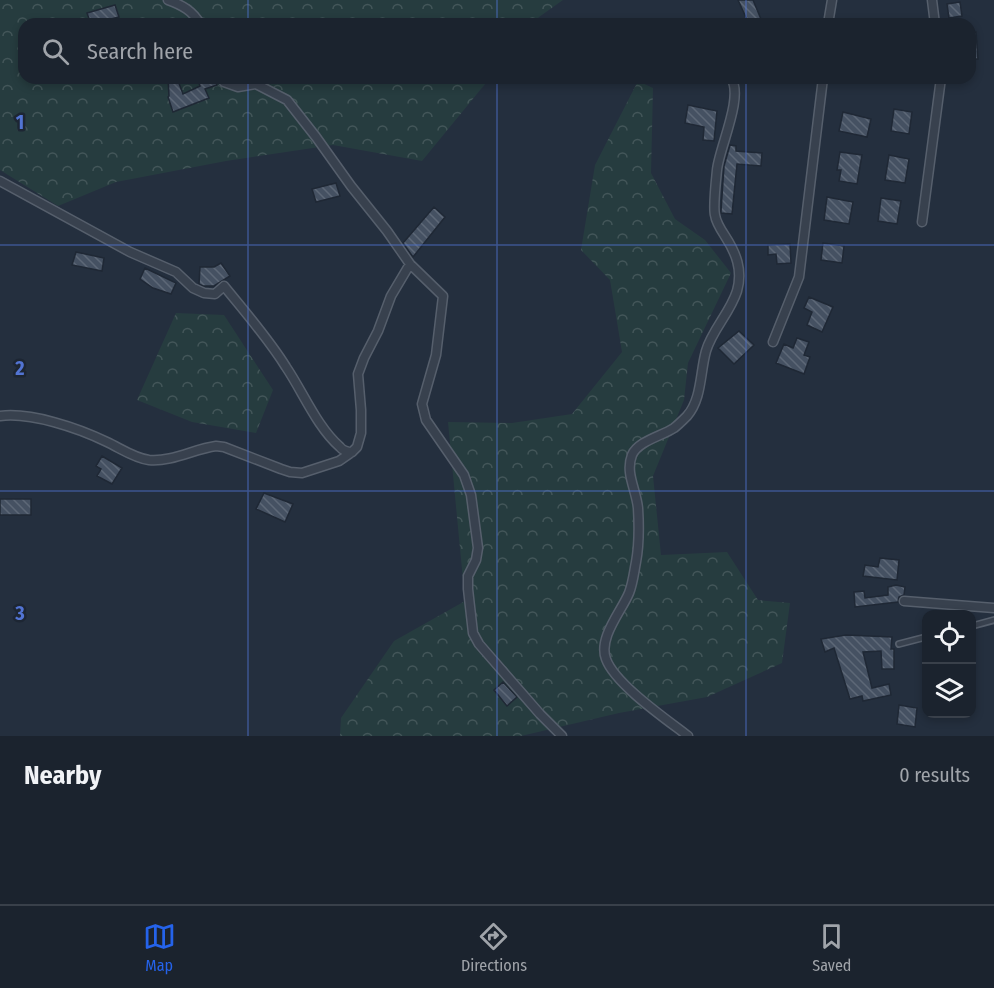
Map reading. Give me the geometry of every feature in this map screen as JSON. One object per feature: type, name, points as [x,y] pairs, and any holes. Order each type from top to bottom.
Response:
[{"type":"street","points":[[168,0],[192,12],[196,18]]},
{"type":"street","points":[[829,18],[832,0]]},
{"type":"street","points":[[932,0],[934,18]]},
{"type":"street","points":[[230,84],[238,87],[256,84],[287,100],[410,264],[443,296],[436,356],[422,404],[426,420],[464,475],[471,495],[478,548],[476,560],[468,576],[473,633],[479,644],[562,736]]},
{"type":"street","points":[[688,736],[641,700],[617,676],[605,658],[603,646],[630,588],[637,557],[638,508],[629,466],[632,455],[648,441],[674,428],[688,415],[695,402],[706,352],[730,306],[740,278],[734,250],[719,227],[715,215],[717,168],[735,94],[734,84]]},
{"type":"street","points":[[773,342],[799,277],[822,84]]},
{"type":"street","points":[[922,222],[940,84]]},
{"type":"street","points":[[0,181],[130,252],[176,272],[193,288],[204,293],[215,294],[224,286],[286,366],[323,428],[340,448],[352,452]]},
{"type":"street","points":[[0,416],[40,419],[81,431],[147,460],[165,459],[216,446],[280,470],[302,473],[319,469],[339,461],[357,447],[361,433],[358,374],[391,296],[410,264]]},
{"type":"street","points":[[904,601],[994,608]]},
{"type":"lane","points":[[976,625],[994,620]]},
{"type":"lane","points":[[899,644],[922,638]]},
{"type":"green space","points":[[0,0],[563,0],[538,18],[18,18],[18,84],[485,84],[422,161],[333,145],[226,161],[116,182],[58,206],[0,170]]},
{"type":"green space","points":[[636,84],[644,84],[653,88],[651,173],[675,219],[705,240],[731,273],[688,363],[684,400],[653,476],[661,555],[727,552],[758,600],[790,603],[782,663],[707,697],[619,713],[521,736],[340,736],[341,718],[394,641],[465,601],[448,422],[512,423],[572,414],[622,352],[610,280],[581,250],[595,165]]},
{"type":"green space","points":[[176,313],[224,315],[273,390],[256,433],[192,422],[137,400]]},
{"type":"building","points":[[738,0],[753,0],[760,18],[746,18]]},
{"type":"building","points":[[960,2],[962,16],[949,18],[947,4]]},
{"type":"building","points":[[115,5],[119,17],[89,18],[87,13]]},
{"type":"building","points":[[976,32],[978,59],[976,59]]},
{"type":"building","points":[[168,84],[179,84],[183,94],[200,86],[199,84],[217,85],[205,89],[209,98],[173,112]]},
{"type":"building","points":[[688,105],[717,111],[714,141],[703,140],[704,127],[685,123]]},
{"type":"building","points":[[894,109],[912,112],[909,134],[891,131]]},
{"type":"building","points":[[843,112],[871,119],[867,137],[839,131]]},
{"type":"building","points":[[730,145],[736,146],[736,151],[762,153],[761,166],[737,164],[732,214],[721,213],[724,166]]},
{"type":"building","points":[[840,152],[862,155],[857,184],[839,181],[841,170],[837,170]]},
{"type":"building","points":[[889,155],[909,159],[905,183],[885,180]]},
{"type":"building","points":[[336,183],[340,196],[316,202],[312,189]]},
{"type":"building","points":[[827,197],[853,202],[849,224],[824,220]]},
{"type":"building","points":[[881,198],[901,201],[897,224],[878,221]]},
{"type":"building","points":[[434,207],[445,217],[413,257],[403,243]]},
{"type":"building","points":[[823,243],[844,246],[842,263],[821,260]]},
{"type":"building","points":[[790,244],[791,263],[777,264],[776,254],[768,255],[768,245]]},
{"type":"building","points":[[76,252],[104,258],[102,271],[72,265]]},
{"type":"building","points":[[221,263],[230,276],[214,286],[199,284],[200,267],[214,267]]},
{"type":"building","points":[[145,268],[176,283],[171,294],[153,288],[140,279]]},
{"type":"building","points":[[809,297],[833,307],[822,332],[807,325],[812,312],[804,308]]},
{"type":"building","points":[[739,331],[754,345],[734,364],[718,348]]},
{"type":"building","points":[[797,338],[809,342],[804,355],[810,357],[804,374],[776,363],[784,344],[793,348]]},
{"type":"building","points":[[102,456],[122,468],[112,484],[97,476],[101,469],[96,466]]},
{"type":"building","points":[[264,493],[293,504],[285,522],[256,509]]},
{"type":"building","points":[[0,499],[31,499],[31,515],[0,515]]},
{"type":"building","points":[[880,558],[899,560],[897,580],[863,576],[865,565],[878,567]]},
{"type":"building","points":[[896,585],[905,587],[904,595],[899,597],[898,602],[855,607],[854,592],[864,591],[865,598],[888,595],[888,587]]},
{"type":"building","points":[[846,635],[892,637],[894,669],[882,669],[881,651],[863,652],[872,688],[889,684],[891,695],[863,701],[862,696],[850,699],[834,648],[825,652],[821,639]]},
{"type":"building","points":[[503,682],[517,697],[507,706],[494,690]]},
{"type":"building","points":[[899,705],[917,708],[915,727],[897,724]]}]
